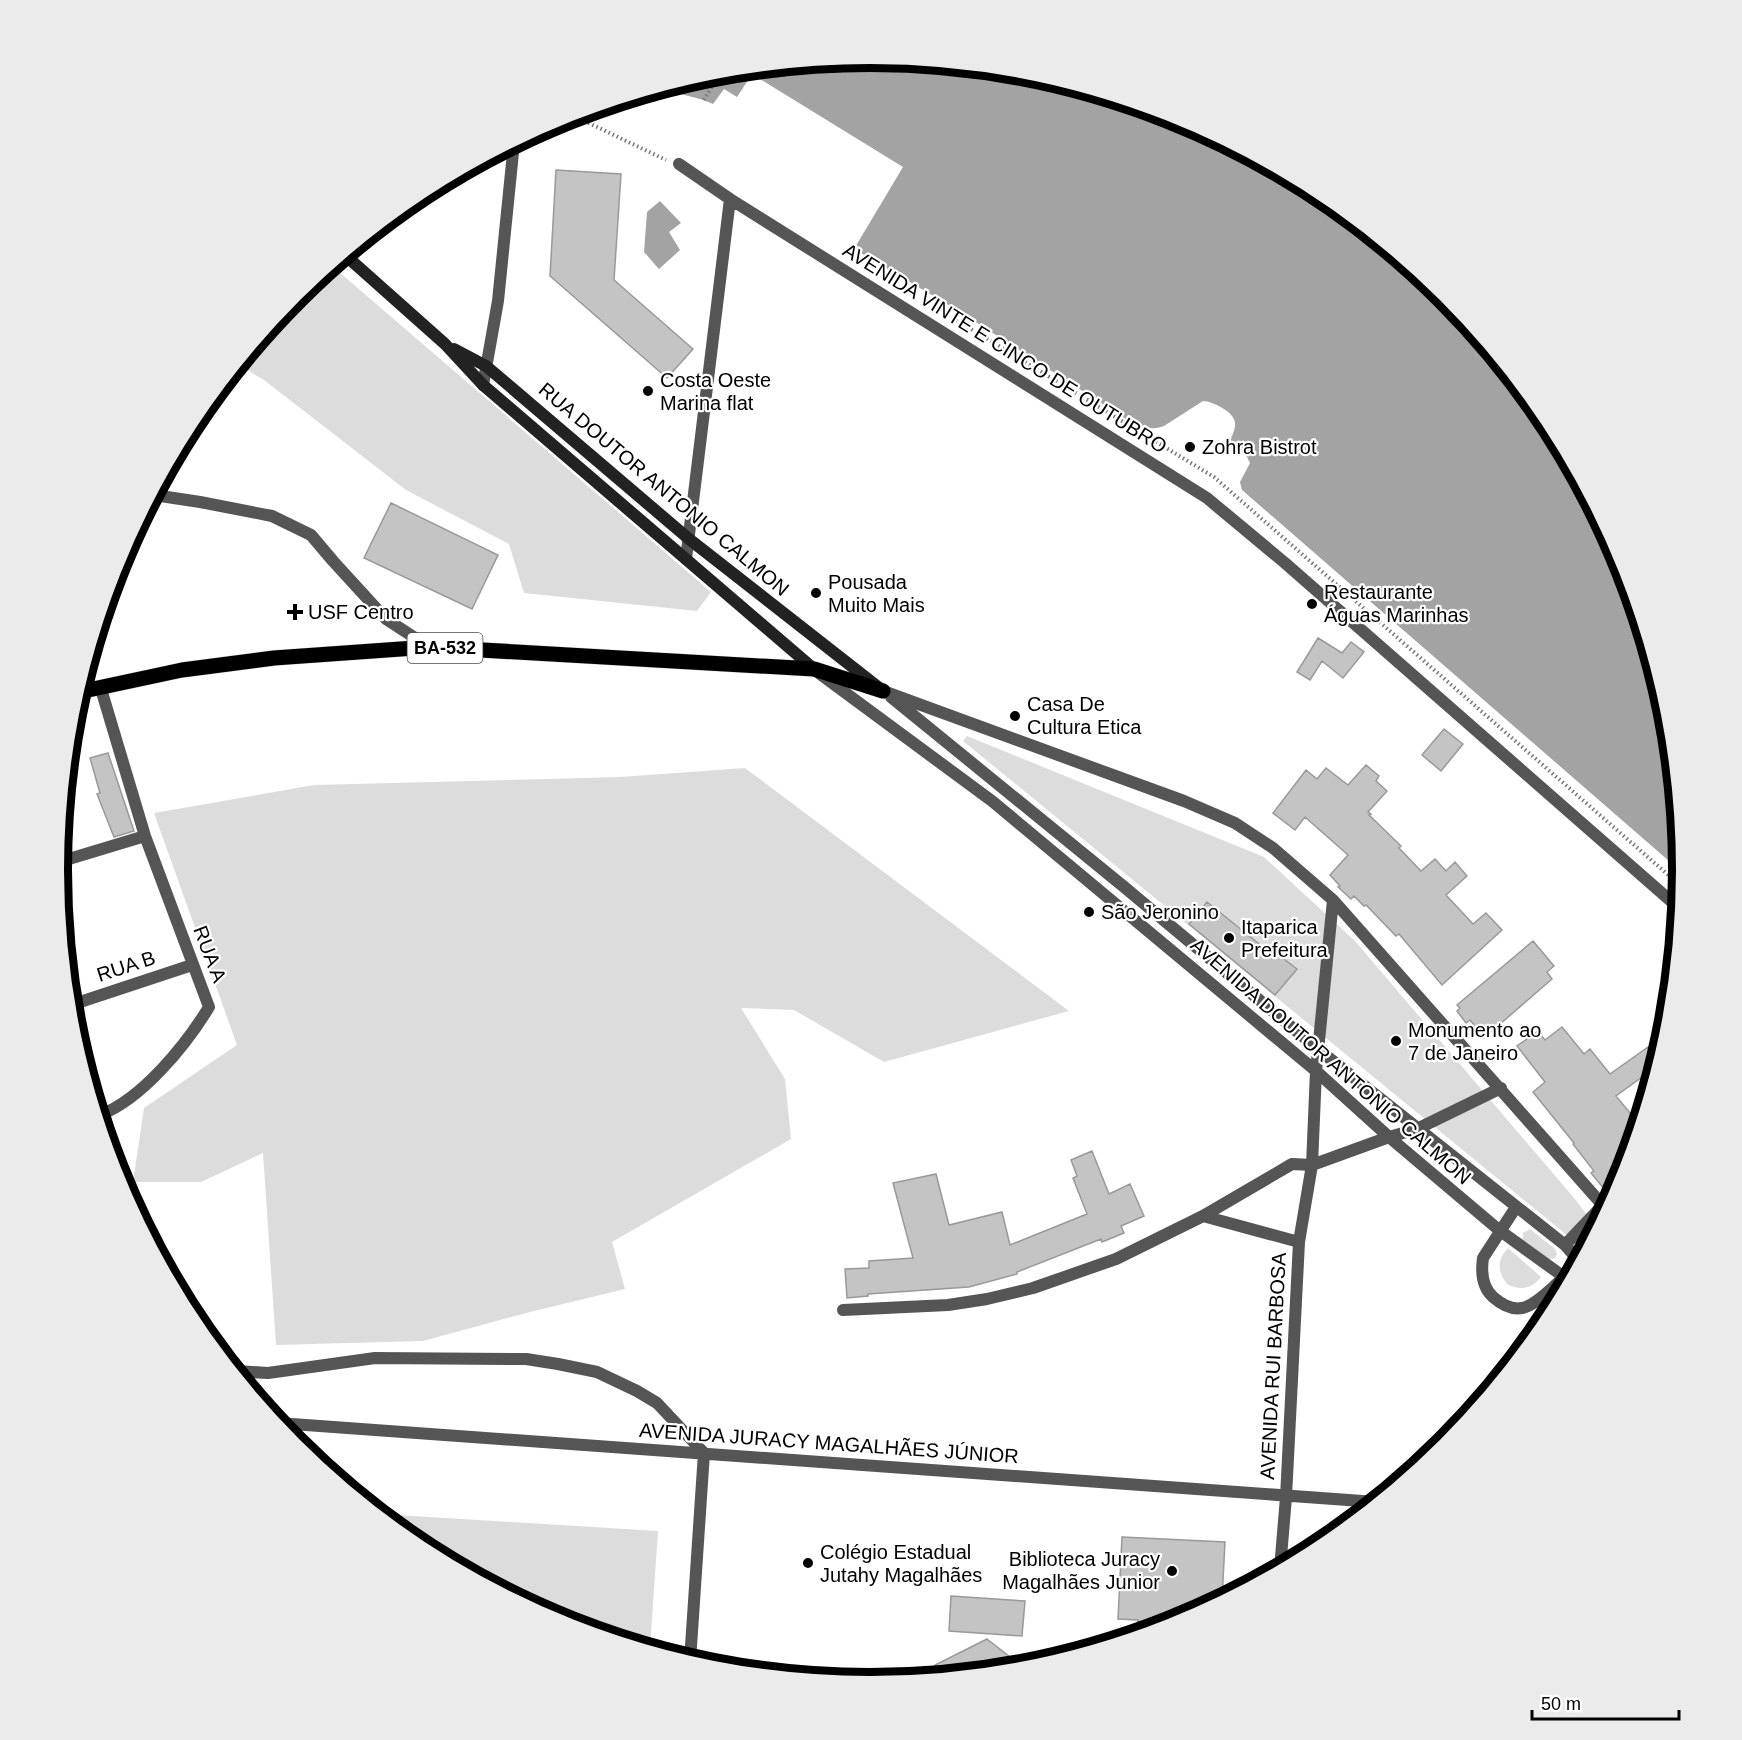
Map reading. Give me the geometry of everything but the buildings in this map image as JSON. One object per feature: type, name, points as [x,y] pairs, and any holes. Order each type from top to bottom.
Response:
[{"type":"main road","name":"BA-532","points":[[89,691],[183,670],[274,658],[429,647],[814,669],[883,691]]},
{"type":"street","points":[[483,385],[498,301],[513,152]]},
{"type":"street","name":"AVENIDA VINTE E CINCO DE OUTUBRO","points":[[679,164],[730,199],[1207,498],[1672,902]]},
{"type":"street","points":[[686,559],[730,199]]},
{"type":"street","name":"RUA DOUTOR ANTONIO CALMON","points":[[350,260],[445,344],[483,385],[814,669]]},
{"type":"street","name":"RUA DOUTOR ANTONIO CALMON","points":[[445,344],[486,366],[689,539],[883,691]]},
{"type":"street","points":[[161,496],[200,501],[272,516],[311,535],[386,618],[429,647]]},
{"type":"street","name":"AVENIDA DOUTOR ANTONIO CALMON","points":[[814,669],[992,801],[1316,1071],[1389,1137],[1499,1230],[1563,1275]]},
{"type":"street","name":"RUA A","points":[[101,689],[145,836],[192,964],[205,991],[209,1007],[199,1025],[177,1053],[122,1104],[106,1112]]},
{"type":"street","name":"AVENIDA DOUTOR ANTONIO CALMON","points":[[883,691],[1123,886],[1319,1050],[1565,1245],[1574,1256]]},
{"type":"street","name":"BA-532","points":[[883,691],[1184,801],[1227,819],[1273,848],[1333,900],[1601,1202]]},
{"type":"street","points":[[992,801],[1003,790]]},
{"type":"street","points":[[68,859],[145,836]]},
{"type":"street","points":[[1112,900],[1123,886]]},
{"type":"street","name":"AVENIDA RUI BARBOSA","points":[[1281,1560],[1299,1242],[1312,1165],[1316,1071],[1333,900]]},
{"type":"street","name":"RUA B","points":[[80,1002],[192,964]]},
{"type":"street","points":[[843,1310],[948,1305],[1033,1288],[1116,1259],[1203,1216],[1292,1164],[1312,1165],[1417,1129],[1501,1088]]},
{"type":"street","points":[[1516,1208],[1499,1230],[1483,1258],[1482,1267],[1488,1292],[1500,1302],[1514,1308],[1528,1306],[1557,1285]]},
{"type":"street","points":[[1203,1216],[1299,1242]]},
{"type":"street","points":[[1565,1245],[1595,1217]]},
{"type":"street","points":[[245,1372],[268,1373],[375,1358],[526,1359],[597,1372],[657,1403],[704,1453],[691,1651]]},
{"type":"street","name":"AVENIDA JURACY MAGALHÃES JÚNIOR","points":[[292,1424],[1367,1501]]},
{"type":"path","points":[[704,100],[714,83]]},
{"type":"path","points":[[584,121],[662,159],[679,164]]},
{"type":"shaded area","points":[[819,69],[923,69],[976,74],[1079,95],[1129,110],[1226,150],[1317,203],[1360,233],[1400,267],[1474,341],[1508,381],[1566,469],[1591,515],[1631,612],[1658,713],[1667,765],[1672,818],[1673,864],[1242,490],[1240,482],[1250,463],[1247,457],[1230,443],[1235,423],[1227,411],[1203,401],[1164,426],[1146,428],[1138,425],[957,310],[854,249],[903,167],[755,76]]},
{"type":"shaded area","points":[[750,77],[737,97],[724,89],[713,104],[676,92]]},
{"type":"shaded area","points":[[660,201],[681,223],[669,232],[680,250],[659,269],[644,252],[647,212]]},
{"type":"shaded area","points":[[338,271],[711,592],[697,611],[524,593],[509,544],[406,490],[264,380],[245,368],[304,303]]},
{"type":"shaded area","points":[[967,736],[1264,857],[1355,941],[1574,1198],[1592,1222],[1580,1246],[963,741]]},
{"type":"shaded area","points":[[745,768],[1069,1011],[884,1062],[794,1010],[741,1008],[785,1079],[791,1139],[612,1242],[625,1289],[423,1341],[276,1345],[263,1153],[201,1182],[133,1182],[144,1108],[237,1045],[154,813],[314,785],[620,777]]},
{"type":"shaded area","points":[[1530,1229],[1555,1249],[1557,1254],[1555,1258],[1546,1260],[1523,1240],[1523,1233]]},
{"type":"shaded area","points":[[1508,1248],[1541,1277],[1534,1284],[1526,1288],[1517,1288],[1507,1284],[1501,1275],[1500,1261]]},
{"type":"shaded area","points":[[393,1515],[658,1531],[650,1641],[613,1630],[516,1590],[470,1565]]},
{"type":"place","name":"Costa Oeste Marina flat","points":[[648,391]]},
{"type":"place","name":"Zohra Bistrot","points":[[1190,447]]},
{"type":"place","name":"Pousada Muito Mais","points":[[816,593]]},
{"type":"place","name":"Restaurante Águas Marinhas","points":[[1312,604]]},
{"type":"place","name":"USF Centro","points":[[295,612]]},
{"type":"place","name":"Casa De Cultura Etica","points":[[1015,716]]},
{"type":"place","name":"São Jeronino","points":[[1089,912]]},
{"type":"place","name":"Itaparica Prefeitura","points":[[1229,938]]},
{"type":"place","name":"Monumento ao 7 de Janeiro","points":[[1396,1041]]},
{"type":"place","name":"Colégio Estadual Jutahy Magalhães","points":[[808,1563]]},
{"type":"place","name":"Biblioteca Juracy Magalhães Junior","points":[[1172,1571]]}]
